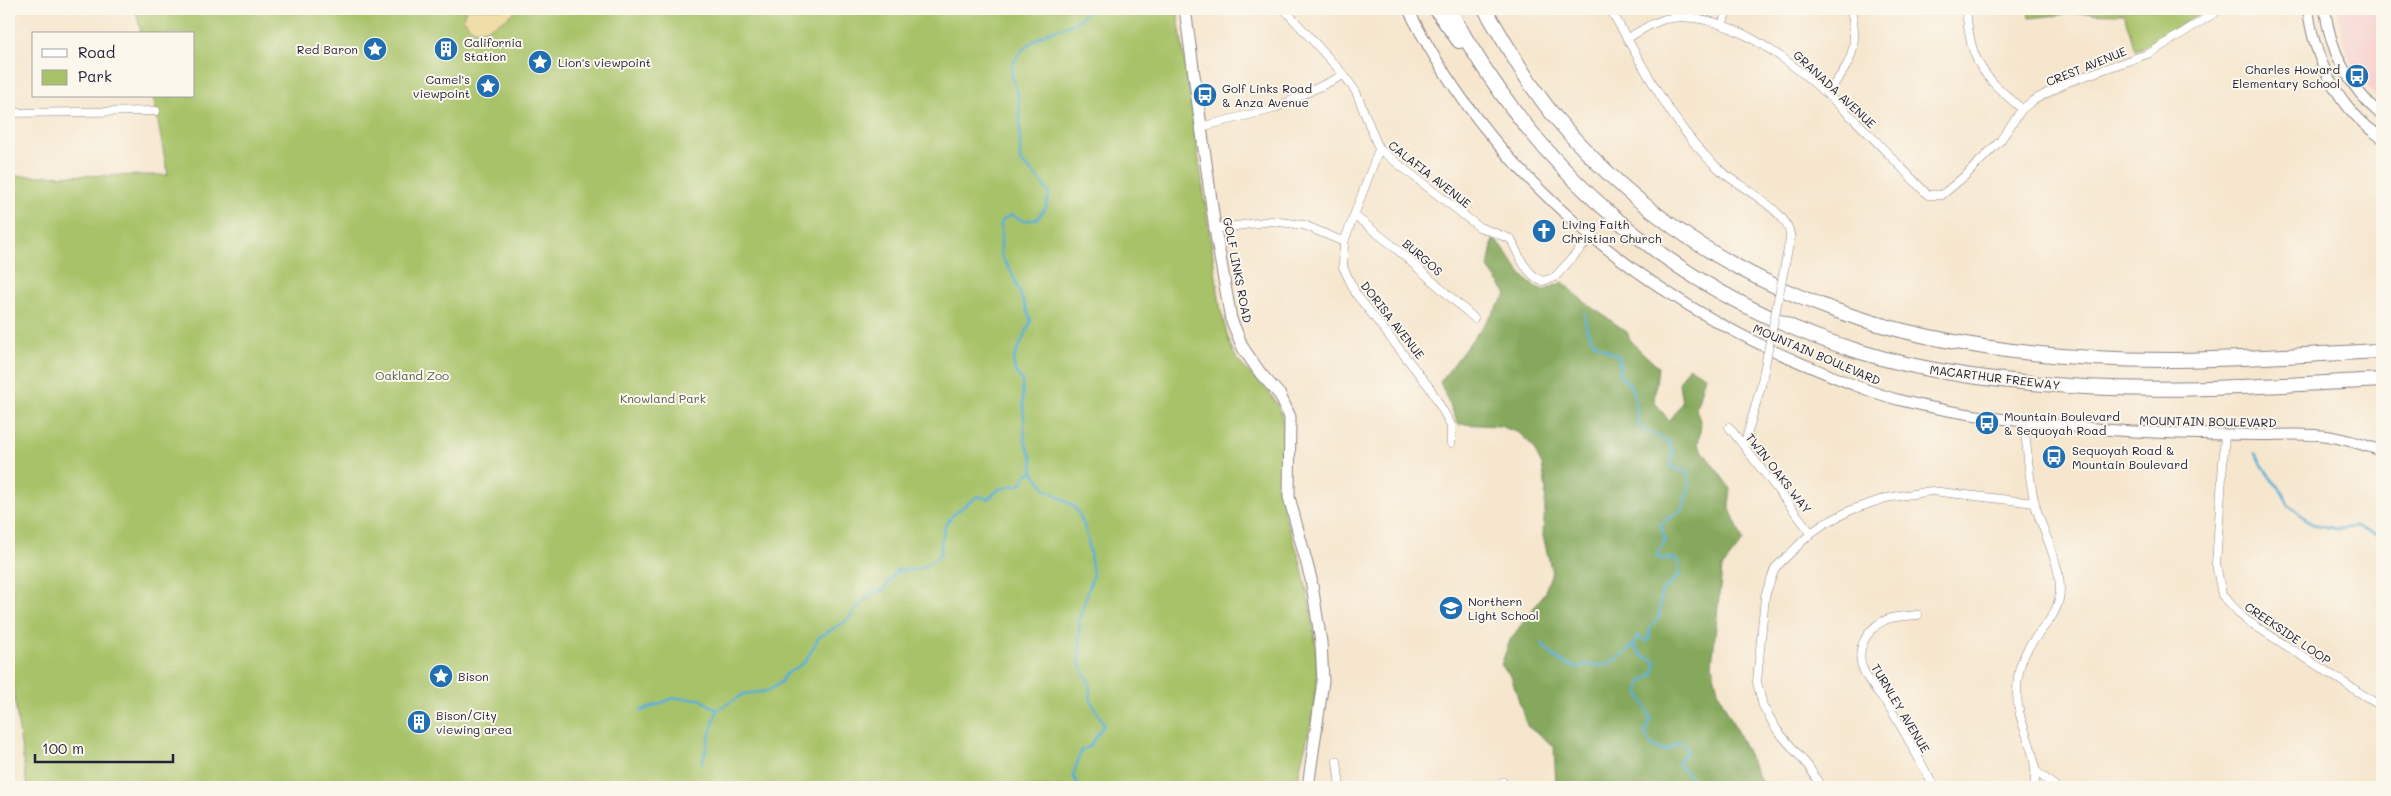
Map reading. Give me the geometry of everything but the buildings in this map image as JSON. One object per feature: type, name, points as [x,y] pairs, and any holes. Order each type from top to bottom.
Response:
[{"type":"highway","points":[[1436,9],[1507,104]]},
{"type":"highway","name":"MACARTHUR FREEWAY","points":[[1449,9],[1507,104],[1557,163],[1595,201],[1661,254],[1700,280],[1739,302],[1791,327],[1862,353],[1944,372],[2069,386],[2204,389],[2382,380]]},
{"type":"highway","points":[[1485,9],[1531,85],[1556,117],[1591,155],[1646,205],[1680,231],[1747,273],[1796,297],[1832,311],[1872,324],[1950,342],[2072,356],[2175,360],[2382,351]]},
{"type":"main road","name":"GOLF LINKS ROAD","points":[[1185,9],[1215,229],[1231,319],[1243,348],[1261,374],[1280,394],[1290,417],[1288,497],[1311,579],[1321,642],[1322,681],[1308,787]]},
{"type":"street","name":"CALAFIA AVENUE","points":[[1284,9],[1344,75],[1356,92],[1379,149],[1479,227],[1511,239],[1523,262],[1538,280],[1547,281],[1555,277],[1592,236]]},
{"type":"street","name":"MOUNTAIN BOULEVARD","points":[[1408,9],[1451,83],[1487,132],[1546,197],[1642,276],[1697,312],[1750,340],[1796,361],[1873,392],[1903,401],[1987,417],[2112,430],[2326,436],[2382,451]]},
{"type":"street","points":[[1610,9],[1662,98],[1688,134],[1720,170],[1781,216],[1790,233],[1761,386],[1744,446]]},
{"type":"street","points":[[1723,23],[1727,9]]},
{"type":"street","points":[[1827,93],[1843,74],[1852,55],[1856,32],[1851,9]]},
{"type":"street","points":[[1966,9],[1968,35],[1978,64],[1996,87],[2022,109]]},
{"type":"street","name":"CREST AVENUE","points":[[1928,195],[1942,195],[1968,174],[2000,141],[2022,109],[2068,82],[2150,53],[2221,9]]},
{"type":"street","points":[[2308,9],[2314,45],[2332,84],[2359,119],[2382,138]]},
{"type":"street","points":[[2324,9],[2330,40],[2347,76],[2360,94],[2382,116]]},
{"type":"street","name":"GRANADA AVENUE","points":[[1628,38],[1648,26],[1666,19],[1699,18],[1723,23],[1746,33],[1775,49],[1827,93],[1928,195]]},
{"type":"street","points":[[1200,126],[1273,109],[1344,75]]},
{"type":"street","points":[[9,113],[156,111]]},
{"type":"street","name":"DORISA AVENUE","points":[[1379,149],[1344,242],[1343,267],[1356,294],[1430,388],[1451,426],[1451,443]]},
{"type":"street","name":"BURGOS","points":[[1355,216],[1392,245],[1474,318]]},
{"type":"street","points":[[1215,229],[1270,221],[1304,224],[1344,242]]},
{"type":"street","points":[[2026,421],[2024,432],[2035,503],[2060,582],[2059,600],[2052,617],[2027,650],[2021,666],[2017,691],[2022,721],[2037,772],[2034,787]]},
{"type":"street","name":"TWIN OAKS WAY","points":[[1729,427],[1811,533]]},
{"type":"street","name":"CREEKSIDE LOOP","points":[[2225,434],[2216,564],[2222,595],[2246,620],[2382,707]]},
{"type":"street","points":[[1821,787],[1810,767],[1777,730],[1762,706],[1756,682],[1765,596],[1775,568],[1811,533],[1851,510],[1886,498],[1932,491],[2035,503]]},
{"type":"street","name":"TURNLEY AVENUE","points":[[1918,615],[1890,618],[1874,626],[1861,648],[1861,659],[1862,668],[1884,697],[1908,737],[1934,787]]},
{"type":"street","points":[[1337,762],[1340,787]]},
{"type":"street","points":[[2037,772],[2056,787]]},
{"type":"shaded area","points":[[2338,9],[2382,9],[2382,103],[2362,80],[2351,61],[2344,44]]},
{"type":"green space","name":"Knowland Park","points":[[136,9],[1177,9],[1221,312],[1234,354],[1242,366],[1272,396],[1280,411],[1283,423],[1283,505],[1307,589],[1317,664],[1316,693],[1312,720],[1297,787],[27,787],[9,660],[9,176],[168,175],[153,98],[195,98],[195,32],[141,32]]},
{"type":"green space","points":[[2028,9],[2208,9],[2144,47],[2135,50],[2124,14],[2076,13],[2029,18]]},
{"type":"green space","points":[[1493,239],[1506,252],[1522,275],[1536,287],[1545,290],[1563,282],[1586,303],[1627,332],[1631,342],[1658,367],[1654,401],[1669,421],[1682,403],[1679,383],[1689,367],[1705,376],[1696,409],[1701,424],[1698,445],[1731,489],[1729,506],[1743,541],[1722,568],[1712,665],[1719,694],[1761,781],[1781,787],[1556,787],[1554,746],[1527,726],[1511,676],[1501,665],[1510,640],[1544,594],[1552,572],[1543,536],[1546,488],[1542,465],[1532,445],[1519,433],[1500,426],[1458,424],[1440,382],[1507,294],[1488,268]]},
{"type":"sand","points":[[458,9],[518,9],[495,25],[482,30],[476,30],[470,27],[463,18],[466,10]]},
{"type":"waterway","points":[[1080,787],[1073,776],[1081,751],[1090,746],[1104,724],[1091,701],[1089,682],[1080,666],[1079,620],[1093,575],[1088,539],[1082,520],[1075,507],[1046,489],[1033,472],[1032,457],[1025,442],[1022,381],[1014,369],[1014,358],[1031,321],[1012,273],[1001,256],[1001,221],[1011,215],[1024,221],[1037,219],[1046,207],[1049,194],[1040,180],[1020,161],[1019,104],[1012,67],[1023,49],[1047,33],[1074,23],[1088,9]]},
{"type":"waterway","points":[[1585,313],[1585,322],[1593,341],[1619,356],[1620,375],[1630,385],[1635,397],[1639,426],[1669,442],[1673,454],[1670,467],[1687,472],[1690,484],[1682,510],[1660,524],[1665,540],[1656,556],[1661,559],[1675,558],[1679,566],[1679,575],[1661,592],[1659,617],[1649,630],[1650,638],[1647,642],[1637,636],[1634,645],[1642,656],[1656,661],[1653,674],[1640,683],[1639,693],[1651,718],[1645,733],[1651,745],[1665,751],[1679,742],[1688,747],[1685,755],[1677,762],[1692,779],[1693,787]]},
{"type":"waterway","points":[[2255,454],[2279,487],[2289,505],[2312,524],[2337,529],[2355,527],[2382,536]]},
{"type":"waterway","points":[[641,711],[674,698],[700,699],[717,710],[744,694],[768,691],[781,682],[785,675],[805,662],[819,637],[846,621],[873,592],[883,591],[897,570],[918,570],[940,556],[945,526],[960,509],[978,496],[988,499],[999,489],[1021,484],[1027,474],[1033,472]]},
{"type":"waterway","points":[[1542,644],[1558,660],[1576,668],[1587,664],[1600,665],[1612,662],[1633,645]]},
{"type":"waterway","points":[[702,763],[717,710]]},
{"type":"place","name":"Red Baron","points":[[375,49]]},
{"type":"place","name":"California Station","points":[[446,49]]},
{"type":"place","name":"Lion's viewpoint","points":[[540,62]]},
{"type":"place","name":"Charles Howard Elementary School","points":[[2357,76]]},
{"type":"place","name":"Camel's viewpoint","points":[[488,86]]},
{"type":"place","name":"Golf Links Road & Anza Avenue","points":[[1205,95]]},
{"type":"place","name":"Living Faith Christian Church","points":[[1544,231]]},
{"type":"place","name":"Mountain Boulevard & Sequoyah Road","points":[[1987,423]]},
{"type":"place","name":"Sequoyah Road & Mountain Boulevard","points":[[2054,457]]},
{"type":"place","name":"Northern Light School","points":[[1451,608]]},
{"type":"place","name":"Bison","points":[[441,676]]},
{"type":"place","name":"Bison/City viewing area","points":[[419,722]]},
{"type":"park label","name":"Oakland Zoo","points":[[412,375]]}]
